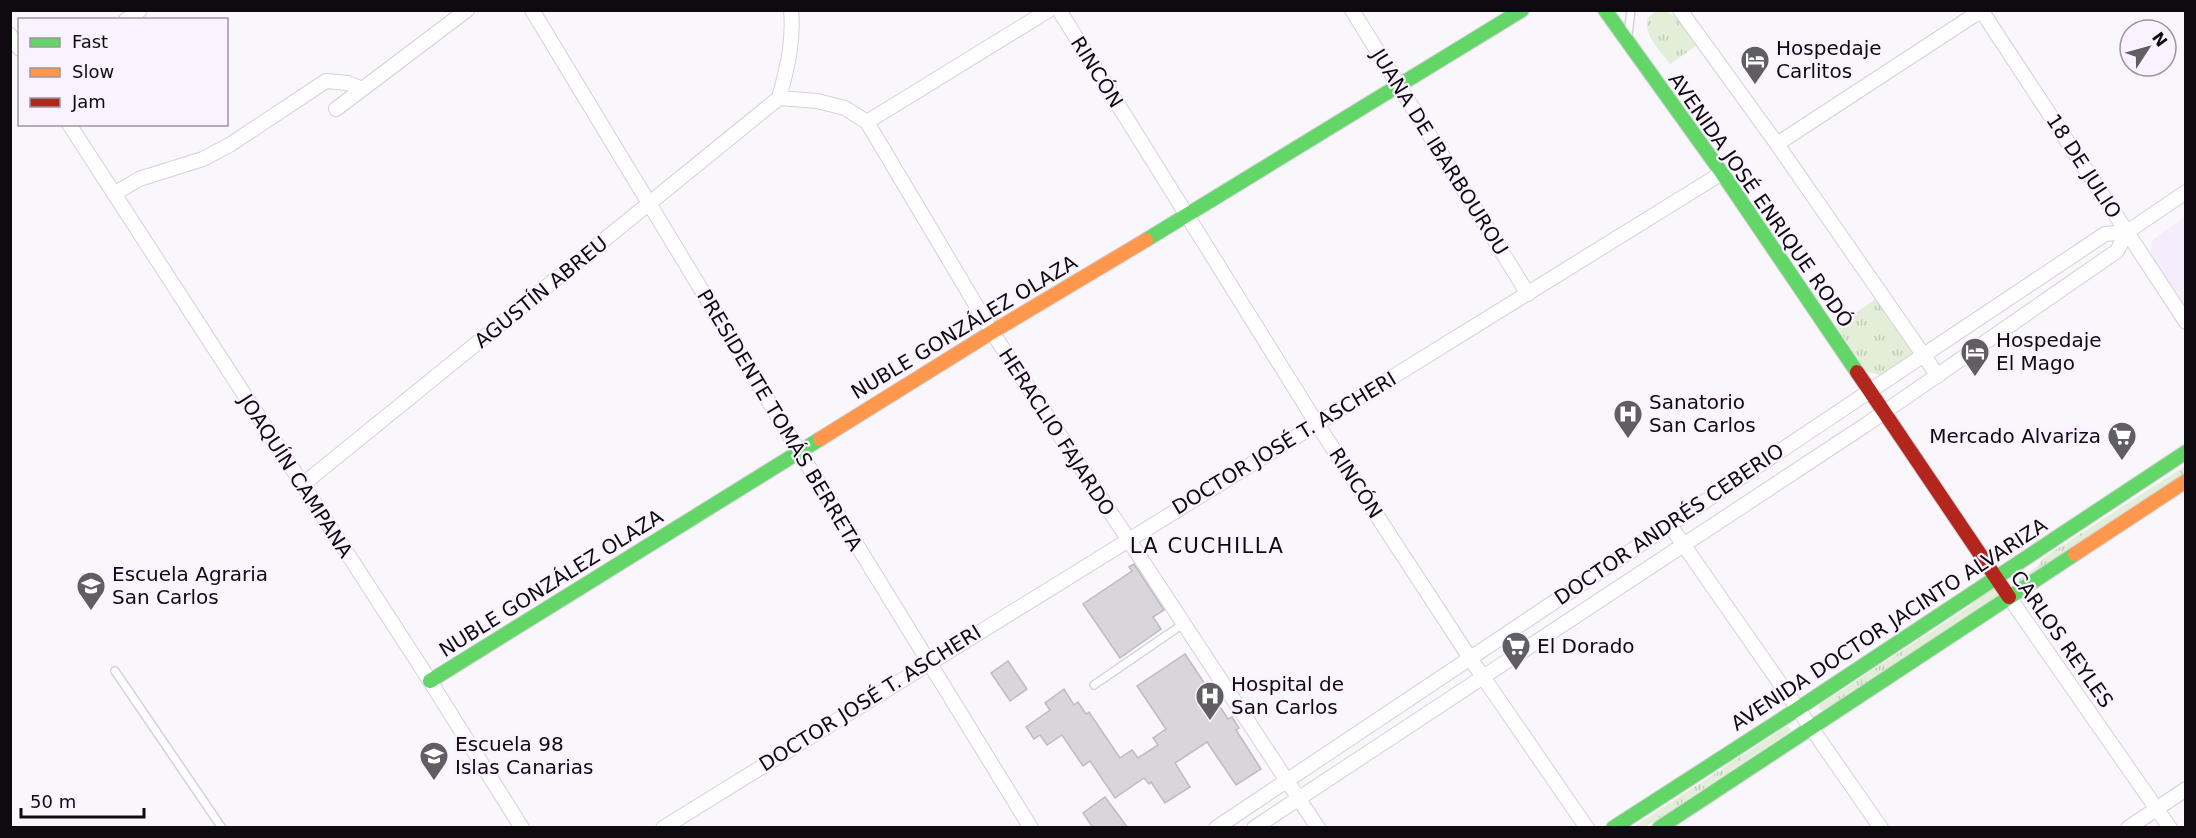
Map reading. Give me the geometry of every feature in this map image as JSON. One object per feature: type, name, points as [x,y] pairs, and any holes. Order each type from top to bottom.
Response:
[{"type":"street","points":[[336,109],[467,10]]},
{"type":"street","name":"PRESIDENTE TOMÁS BERRETA","points":[[532,10],[799,452],[1031,828]]},
{"type":"street","points":[[779,98],[789,61],[791,10]]},
{"type":"street","points":[[867,122],[1049,10]]},
{"type":"street","name":"RINCÓN","points":[[1059,10],[1317,424],[1470,658],[1587,828]]},
{"type":"street","name":"JUANA DE IBARBOUROU","points":[[1352,10],[1528,294]]},
{"type":"street","name":"NUBLE GONZÁLEZ OLAZA","points":[[430,681],[992,332],[1522,10]]},
{"type":"street","name":"AVENIDA JOSÉ ENRIQUE RODÓ","points":[[1605,10],[1722,173],[1883,413]]},
{"type":"street","points":[[1680,10],[1938,376]]},
{"type":"street","points":[[1776,144],[1982,11]]},
{"type":"street","name":"18 DE JULIO","points":[[1982,11],[2186,322]]},
{"type":"street","points":[[114,194],[139,179],[203,159],[231,144],[326,81],[348,83],[362,89]]},
{"type":"street","name":"AGUSTÍN ABREU","points":[[302,484],[779,98]]},
{"type":"street","name":"HERACLIO FAJARDO","points":[[779,98],[817,101],[845,108],[867,122],[992,332],[1318,828]]},
{"type":"street","name":"JOAQUÍN CAMPANA","points":[[70,126],[430,681],[522,828]]},
{"type":"street","name":"DOCTOR JOSÉ T. ASCHERI","points":[[663,828],[928,661],[1722,173]]},
{"type":"street","name":"DOCTOR ANDRÉS CEBERIO","points":[[1216,828],[2105,234],[2127,231],[2186,192]]},
{"type":"street","name":"DOCTOR ANDRÉS CEBERIO","points":[[1254,828],[1938,376],[2117,251],[2127,231]]},
{"type":"street","name":"CARLOS REYLES","points":[[1883,413],[2170,828]]},
{"type":"street","name":"AVENIDA DOCTOR JACINTO ALVARIZA","points":[[1613,828],[2186,452]]},
{"type":"street","points":[[1659,828],[2186,481]]},
{"type":"street","points":[[1669,524],[1881,828]]},
{"type":"street","points":[[2128,828],[2186,789]]},
{"type":"lane","points":[[1627,41],[1631,10]]},
{"type":"lane","points":[[1094,685],[1183,624]]},
{"type":"lane","points":[[115,670],[222,828]]},
{"type":"shaded area","points":[[2185,217],[2185,305],[2151,255],[2152,240]]},
{"type":"green space","points":[[1658,11],[1671,14],[1676,18],[1696,46],[1670,64],[1647,29],[1650,16]]},
{"type":"green space","points":[[1876,299],[1914,352],[1880,375],[1867,372],[1836,326]]},
{"type":"green space","points":[[2185,466],[2185,474],[2020,581],[2017,580],[2038,566],[2043,558]]},
{"type":"green space","points":[[1994,587],[1999,595],[1823,711],[1819,709],[1819,705],[1972,605],[1973,600]]},
{"type":"green space","points":[[1787,726],[1791,731],[1645,827],[1632,828]]},
{"type":"building","points":[[1134,564],[1164,610],[1153,617],[1161,629],[1120,658],[1083,604],[1132,571],[1129,567]]},
{"type":"building","points":[[1185,654],[1228,719],[1232,717],[1239,728],[1236,730],[1261,769],[1236,785],[1207,742],[1175,763],[1190,787],[1165,803],[1151,782],[1149,784],[1144,778],[1115,798],[1090,761],[1083,766],[1062,735],[1047,745],[1040,735],[1034,739],[1026,727],[1050,710],[1045,703],[1064,689],[1074,705],[1078,702],[1086,714],[1089,712],[1120,758],[1132,750],[1138,758],[1158,745],[1153,738],[1166,729],[1137,686]]},
{"type":"building","points":[[1008,661],[1027,689],[1010,701],[991,673]]},
{"type":"building","points":[[1105,797],[1128,828],[1093,828],[1083,813]]},
{"type":"traffic: fast","points":[[1146,240],[1522,10]]},
{"type":"traffic: fast","points":[[1605,10],[1722,173],[1857,372]]},
{"type":"traffic: fast","points":[[430,681],[820,439]]},
{"type":"traffic: fast","points":[[1613,828],[2186,452]]},
{"type":"traffic: fast","points":[[1659,828],[2075,554]]},
{"type":"traffic: slow","points":[[820,439],[1146,240]]},
{"type":"traffic: slow","points":[[2075,554],[2186,481]]},
{"type":"traffic: jam","points":[[1857,372],[2009,597]]},
{"type":"place","name":"Hospedaje Carlitos","points":[[1755,86]]},
{"type":"place","name":"Hospedaje El Mago","points":[[1975,378]]},
{"type":"place","name":"Sanatorio San Carlos","points":[[1628,440]]},
{"type":"place","name":"Mercado Alvariza","points":[[2122,462]]},
{"type":"place","name":"Escuela Agraria San Carlos","points":[[91,612]]},
{"type":"place","name":"El Dorado","points":[[1516,672]]},
{"type":"place","name":"Hospital de San Carlos","points":[[1210,722]]},
{"type":"place","name":"Escuela 98 Islas Canarias","points":[[434,782]]},
{"type":"district","name":"LA CUCHILLA","points":[[1207,546]]}]
